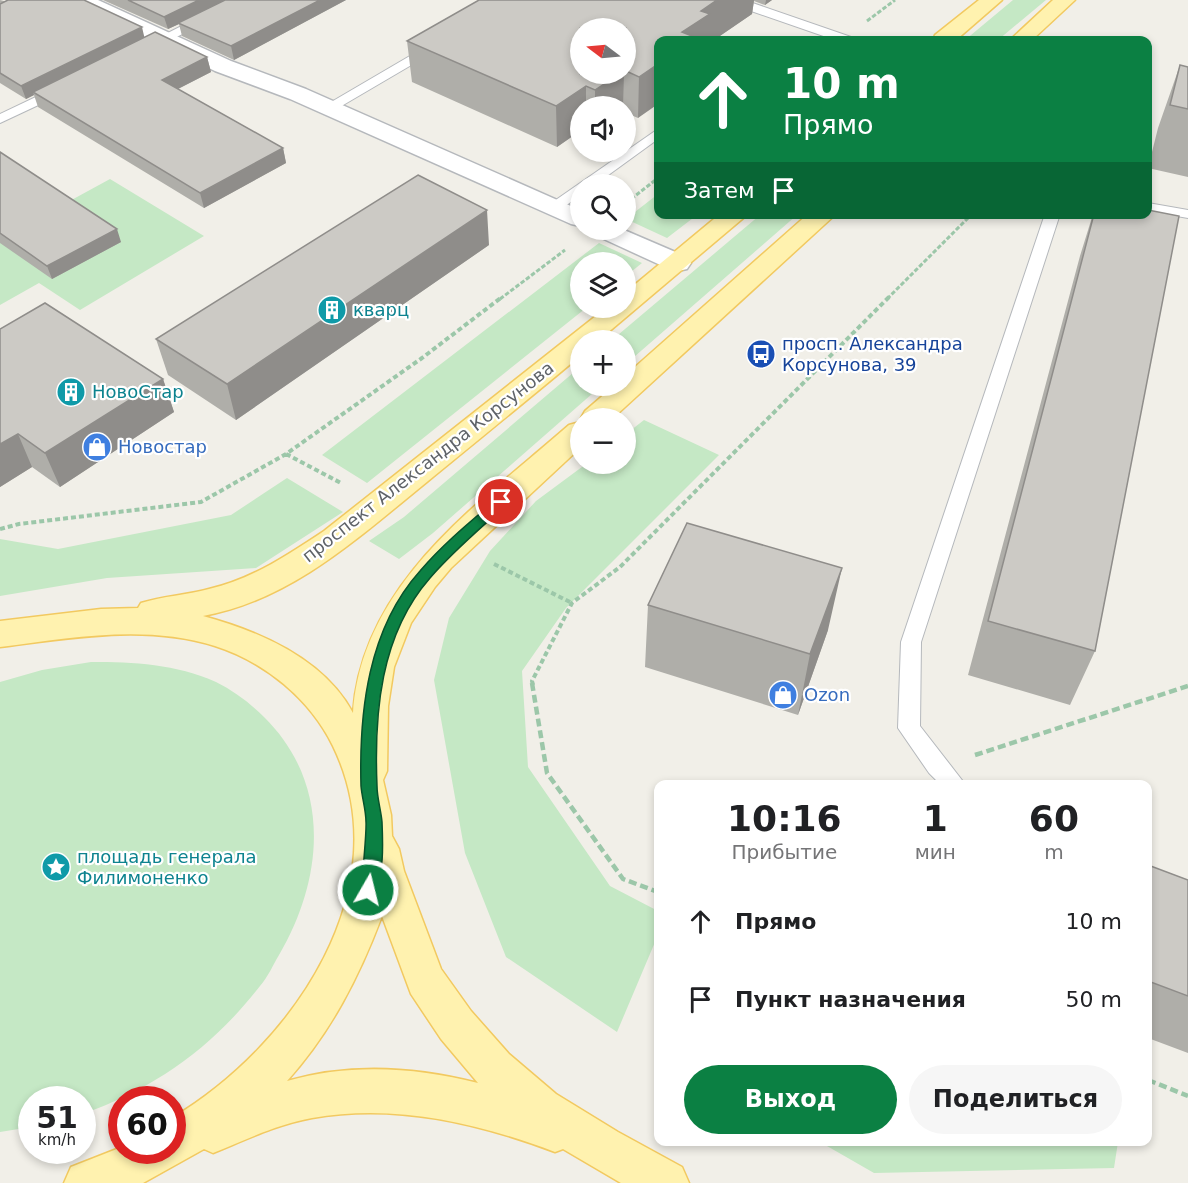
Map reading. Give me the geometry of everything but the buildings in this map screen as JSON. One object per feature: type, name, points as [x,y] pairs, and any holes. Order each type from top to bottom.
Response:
[{"type":"main road","points":[[949,36],[992,0]]},
{"type":"main road","points":[[1024,36],[1065,0]]},
{"type":"main road","name":"проспект Александра Корсунова","points":[[636,296],[730,219]]},
{"type":"main road","points":[[606,408],[818,219]]},
{"type":"main road","name":"проспект Александра Корсунова","points":[[595,330],[609,318]]},
{"type":"main road","name":"проспект Александра Корсунова","points":[[99,620],[210,602],[254,588],[286,572],[363,518],[570,350]]},
{"type":"main road","points":[[186,1136],[256,1083],[301,1032],[336,979],[360,925],[372,872],[370,712],[377,667],[405,602],[423,576],[454,544],[570,441]]},
{"type":"main road","points":[[0,634],[99,620],[152,620],[203,629],[250,645],[292,670],[327,702],[352,741],[372,805],[385,871],[425,980],[456,1025],[494,1069],[541,1109],[602,1149],[666,1183]]},
{"type":"main road","points":[[0,641],[40,629]]},
{"type":"main road","points":[[186,1141],[259,1112],[312,1096],[365,1090],[422,1095],[480,1106],[537,1123],[602,1149]]},
{"type":"main road","points":[[87,1183],[132,1164]]},
{"type":"street","points":[[81,0],[152,44],[223,66],[328,108],[570,214]]},
{"type":"street","points":[[626,240],[678,263]]},
{"type":"lane","points":[[152,44],[243,0]]},
{"type":"lane","points":[[732,0],[835,36]]},
{"type":"lane","points":[[328,108],[442,42]]},
{"type":"lane","points":[[0,119],[71,84]]},
{"type":"lane","points":[[601,174],[654,136]]},
{"type":"lane","points":[[555,207],[570,196]]},
{"type":"lane","points":[[1152,208],[1188,214]]},
{"type":"lane","points":[[950,780],[937,767],[909,728],[911,642],[1051,219]]},
{"type":"path","points":[[636,195],[654,181]]},
{"type":"path","points":[[654,891],[623,879],[548,773],[532,681],[572,603],[620,567],[967,219]]},
{"type":"path","points":[[0,529],[19,524],[201,502],[286,454],[422,358],[568,248]]},
{"type":"path","points":[[937,767],[1188,686]]},
{"type":"path","points":[[1152,1082],[1188,1096]]},
{"type":"green space","points":[[1013,0],[1046,0],[1003,36],[970,36]]},
{"type":"green space","points":[[110,179],[204,236],[80,310],[39,283],[0,305],[0,239]]},
{"type":"green space","points":[[654,197],[654,219],[692,219],[667,238],[636,224],[636,211]]},
{"type":"green space","points":[[755,219],[792,219],[636,355],[636,330],[624,330]]},
{"type":"green space","points":[[599,243],[618,252],[587,252]]},
{"type":"green space","points":[[636,260],[642,263],[636,268]]},
{"type":"green space","points":[[570,265],[570,318],[573,318],[367,483],[322,455]]},
{"type":"green space","points":[[570,376],[570,396],[590,396],[576,408],[570,408],[570,413],[433,533],[399,559],[369,541],[404,517]]},
{"type":"green space","points":[[644,420],[719,455],[566,608],[522,671],[528,767],[610,886],[654,909],[654,944],[617,1032],[506,957],[465,853],[434,680],[449,618],[490,551],[536,501],[572,474],[636,474],[636,426]]},
{"type":"green space","points":[[287,478],[343,512],[256,568],[107,578],[0,596],[0,539],[58,549],[231,515]]},
{"type":"green space","points":[[91,662],[170,668],[216,682],[242,698],[264,717],[286,743],[301,772],[310,801],[314,832],[312,864],[305,895],[294,925],[268,975],[242,1008],[202,1047],[144,1086],[108,1086],[108,1104],[96,1109],[96,1086],[18,1086],[18,1129],[0,1132],[0,682],[42,670]]},
{"type":"green space","points":[[827,1146],[1117,1146],[1114,1168],[874,1173]]},
{"type":"place","name":"кварц","points":[[332,310]]},
{"type":"place","name":"просп. Александра Корсунова, 39","points":[[761,354]]},
{"type":"place","name":"НовоСтар","points":[[71,392]]},
{"type":"place","name":"Новостар","points":[[97,447]]},
{"type":"place","name":"Ozon","points":[[783,695]]},
{"type":"place","name":"площадь генерала Филимоненко","points":[[56,867]]},
{"type":"route","points":[[368,890],[372,872],[374,821],[369,788],[370,712],[377,667],[405,602],[423,576],[454,544],[501,502]]}]
